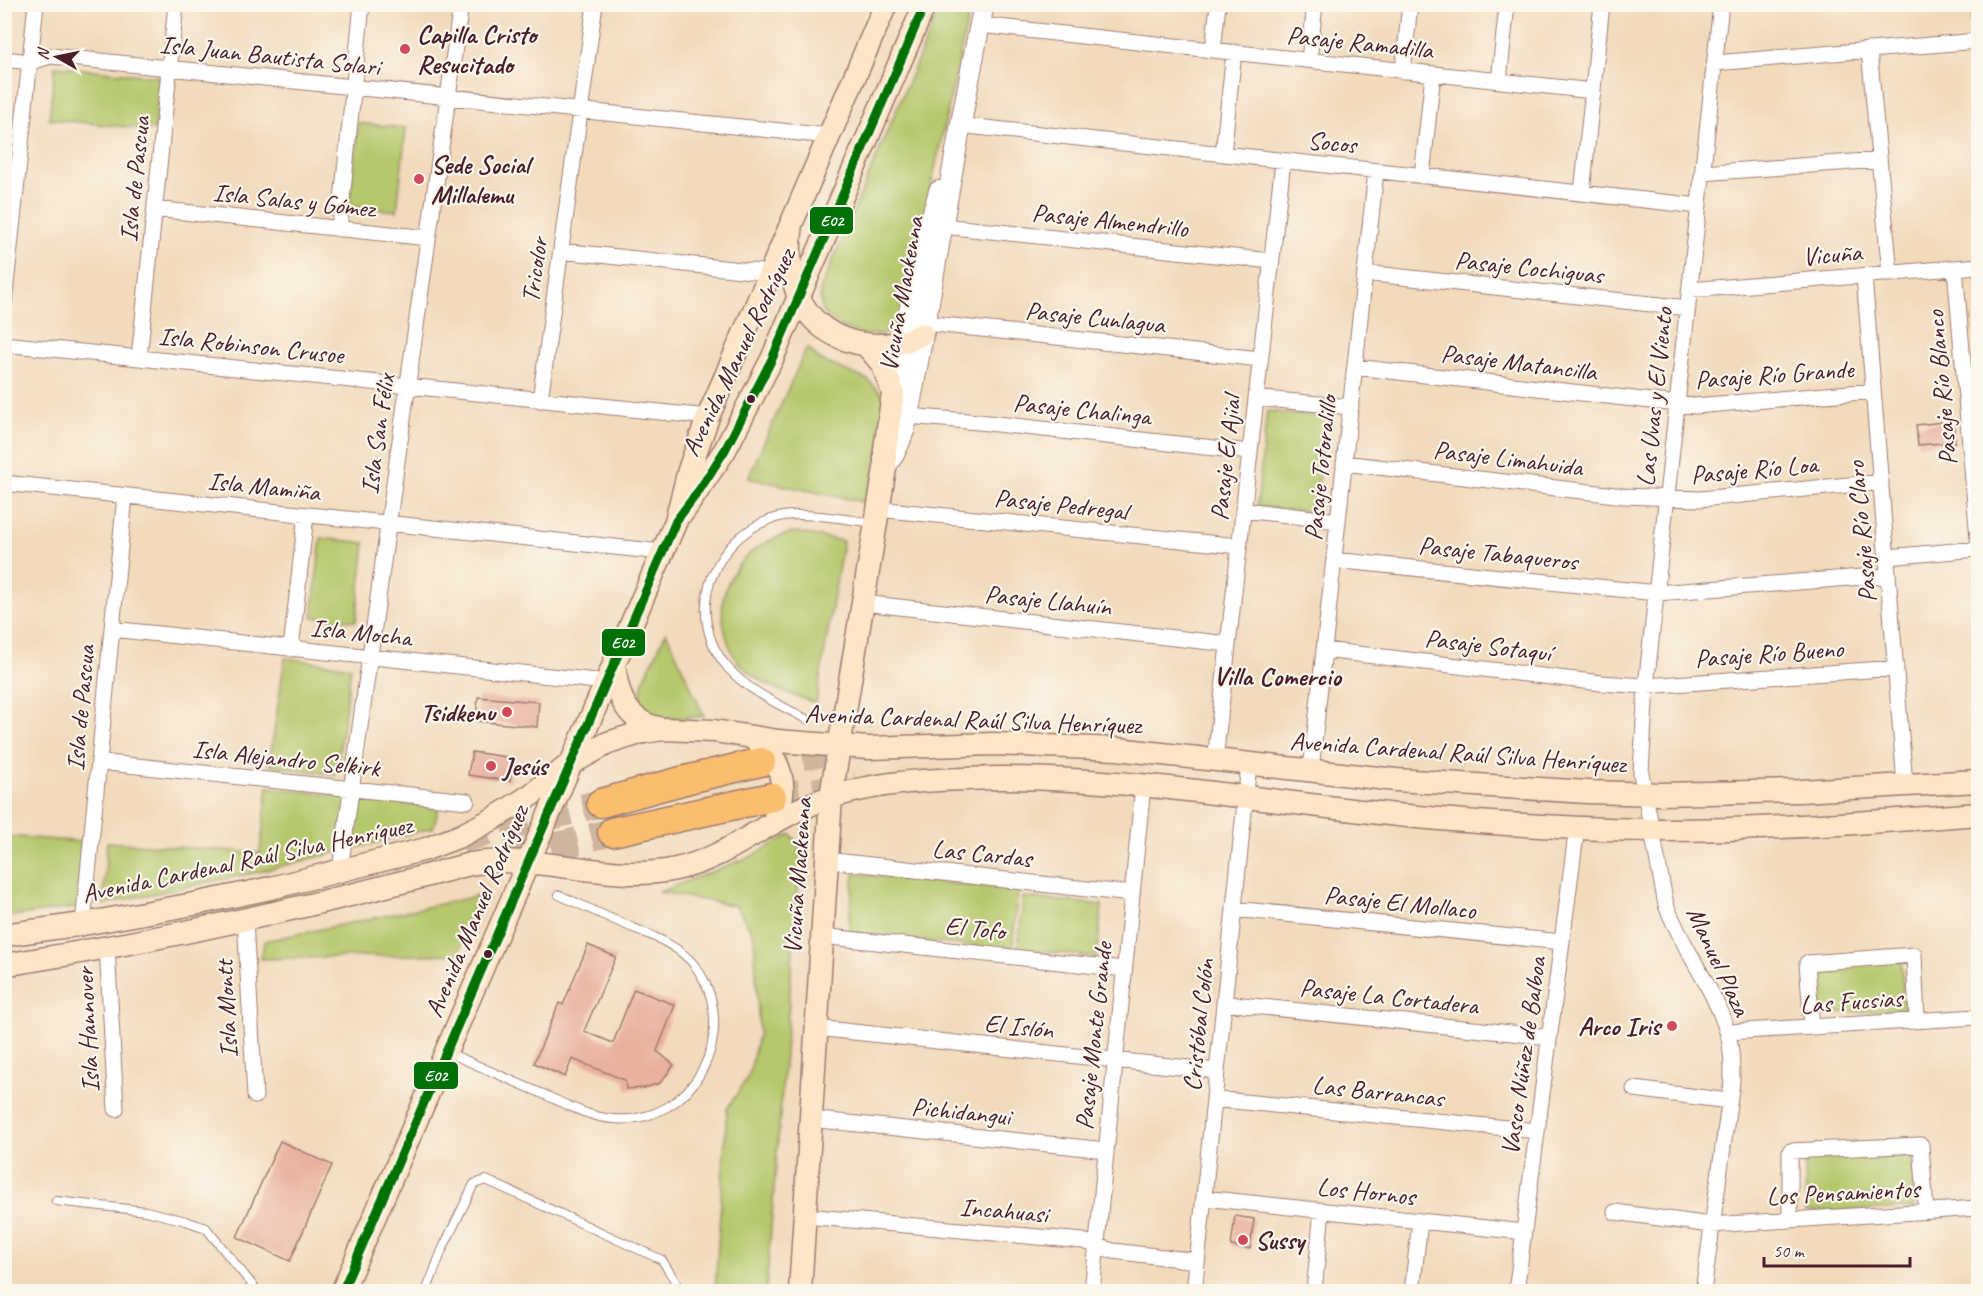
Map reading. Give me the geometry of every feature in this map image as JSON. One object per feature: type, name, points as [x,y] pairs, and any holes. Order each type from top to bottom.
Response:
[{"type":"highway","points":[[601,803],[685,780],[756,750]]},
{"type":"highway","points":[[612,832],[772,810]]},
{"type":"main road","name":"Avenida Manuel Rodríguez","points":[[342,1292],[676,520],[689,470],[708,417],[886,4]]},
{"type":"main road","name":"Avenida Manuel Rodríguez","points":[[676,520],[700,489],[725,450],[754,396],[800,298],[925,4]]},
{"type":"main road","points":[[792,223],[790,253],[792,270],[800,298],[821,325],[846,340],[867,346],[885,346],[917,333]]},
{"type":"main road","points":[[867,346],[883,365],[893,393]]},
{"type":"main road","name":"Vicuña Mackenna","points":[[800,1292],[831,796],[885,468],[893,393]]},
{"type":"main road","points":[[610,672],[628,710],[644,723],[664,729]]},
{"type":"main road","name":"Avenida Cardenal Raúl Silva Henríquez","points":[[4,935],[83,924],[271,888],[426,849],[475,829],[521,801],[570,764],[618,739],[664,729],[714,731],[756,750],[840,746],[879,748],[936,745],[1055,745],[1117,749],[1465,786],[1646,794],[1800,791],[1978,781]]},
{"type":"main road","points":[[756,750],[772,755],[780,772],[781,799],[772,810]]},
{"type":"main road","name":"Avenida Cardenal Raúl Silva Henríquez","points":[[4,965],[245,920],[470,864],[498,860],[528,861],[614,873],[678,869],[719,855],[772,810],[831,796],[907,783],[1041,779],[1143,786],[1439,819],[1652,830],[1798,826],[1978,814]]},
{"type":"street","points":[[4,303],[36,4]]},
{"type":"street","name":"Isla de Pascua","points":[[140,358],[176,4]]},
{"type":"street","points":[[339,229],[362,4]]},
{"type":"street","name":"Isla San Félix","points":[[340,870],[461,4]]},
{"type":"street","name":"Tricolor","points":[[540,400],[595,4]]},
{"type":"street","name":"Vicuña Mackenna","points":[[893,393],[917,333],[943,226],[959,125],[984,4]]},
{"type":"street","points":[[1213,50],[1218,4]]},
{"type":"street","points":[[1309,60],[1315,4]]},
{"type":"street","points":[[1403,71],[1410,4]]},
{"type":"street","points":[[1499,81],[1507,4]]},
{"type":"street","points":[[1582,193],[1602,4]]},
{"type":"street","name":"Las Uvas y El Viento","points":[[1646,794],[1641,773],[1646,686],[1721,4]]},
{"type":"street","points":[[1978,4],[1978,14]]},
{"type":"street","name":"Pasaje Ramadilla","points":[[980,25],[1593,91]]},
{"type":"street","points":[[1715,63],[1978,41]]},
{"type":"street","points":[[1869,50],[1890,274]]},
{"type":"street","points":[[1222,154],[1234,52]]},
{"type":"street","name":"Isla Juan Bautista Solari","points":[[4,59],[30,62],[51,56],[829,136]]},
{"type":"street","points":[[1422,176],[1433,74]]},
{"type":"street","name":"Vicuña Mackenna","points":[[885,468],[898,448],[908,416],[926,232],[959,125]]},
{"type":"street","name":"Socos","points":[[959,125],[1699,206]]},
{"type":"street","points":[[1703,173],[1879,160]]},
{"type":"street","name":"Pasaje El Ajial","points":[[1215,760],[1283,161]]},
{"type":"street","name":"Pasaje Totoralillo","points":[[1311,770],[1376,171]]},
{"type":"street","name":"Isla Salas y Gómez","points":[[155,209],[428,238]]},
{"type":"street","name":"Pasaje Almendrillo","points":[[943,226],[1271,261]]},
{"type":"street","points":[[561,250],[770,273]]},
{"type":"street","name":"Vicuña","points":[[1690,290],[1978,266]]},
{"type":"street","name":"Pasaje Río Blanco","points":[[1955,268],[1972,381],[1978,539]]},
{"type":"street","name":"Pasaje Cochiguas","points":[[1365,273],[1688,308]]},
{"type":"street","name":"Pasaje Río Claro","points":[[1864,276],[1905,785]]},
{"type":"street","name":"Pasaje Cunlagua","points":[[917,333],[1260,359]]},
{"type":"street","name":"Isla Robinson Crusoe","points":[[4,344],[708,417]]},
{"type":"street","name":"Pasaje Matancilla","points":[[1355,367],[1677,404]]},
{"type":"street","name":"Pasaje Río Grande","points":[[1677,404],[1711,406],[1874,391]]},
{"type":"street","points":[[1256,398],[1351,407]]},
{"type":"street","name":"Pasaje Chalinga","points":[[908,416],[1250,452]]},
{"type":"street","name":"Pasaje Limahuida","points":[[1344,463],[1667,499]]},
{"type":"street","name":"Isla Mamiña","points":[[4,483],[662,552]]},
{"type":"street","name":"Pasaje Río Loa","points":[[1667,499],[1700,499],[1881,483]]},
{"type":"street","name":"Isla de Pascua","points":[[83,924],[125,496]]},
{"type":"street","points":[[1243,510],[1338,521]]},
{"type":"street","points":[[291,648],[306,515]]},
{"type":"street","name":"Pasaje Pedregal","points":[[877,516],[1239,546]]},
{"type":"street","points":[[1887,557],[1978,549]]},
{"type":"street","name":"Pasaje Tabaqueros","points":[[1334,560],[1657,593],[1888,575]]},
{"type":"street","name":"Pasaje Llahuín","points":[[863,603],[1228,644]]},
{"type":"street","name":"Isla Mocha","points":[[112,629],[370,657],[610,672]]},
{"type":"street","name":"Pasaje Sotaquí","points":[[1324,650],[1601,683],[1646,686]]},
{"type":"street","name":"Pasaje Río Bueno","points":[[1646,686],[1896,668]]},
{"type":"street","name":"Isla Alejandro Selkirk","points":[[99,762],[467,801]]},
{"type":"street","name":"Cristóbal Colón","points":[[1194,1292],[1249,764]]},
{"type":"street","name":"Pasaje Monte Grande","points":[[1092,1292],[1143,786]]},
{"type":"street","name":"Manuel Plaza","points":[[1646,794],[1666,905],[1679,935],[1712,995],[1727,1032],[1732,1064],[1729,1101],[1702,1292]]},
{"type":"street","name":"Vasco Núñez de Balboa","points":[[1516,1292],[1577,827]]},
{"type":"street","name":"Las Cardas","points":[[826,860],[1132,894]]},
{"type":"street","name":"Pasaje El Mollaco","points":[[1234,909],[1562,942]]},
{"type":"street","name":"Isla Montt","points":[[245,920],[255,1096]]},
{"type":"street","name":"El Tofo","points":[[821,936],[1124,969]]},
{"type":"street","name":"Isla Hannover","points":[[107,947],[116,1109]]},
{"type":"street","points":[[1812,1027],[1807,963],[1914,955],[1917,1020]]},
{"type":"street","name":"Pasaje La Cortadera","points":[[1224,1003],[1549,1037]]},
{"type":"street","name":"Las Fucsias","points":[[1727,1032],[1978,1017]]},
{"type":"street","name":"El Islón","points":[[816,1028],[1217,1071]]},
{"type":"street","points":[[1634,1089],[1729,1101]]},
{"type":"street","name":"Las Barrancas","points":[[1214,1099],[1537,1131]]},
{"type":"street","name":"Pichidangui","points":[[810,1119],[1106,1150]]},
{"type":"street","points":[[1790,1219],[1790,1151],[1921,1145],[1926,1211]]},
{"type":"street","name":"Los Hornos","points":[[1204,1198],[1524,1232]]},
{"type":"street","name":"Los Pensamientos","points":[[1615,1212],[1711,1225],[1978,1208]]},
{"type":"street","points":[[1314,1292],[1322,1210]]},
{"type":"street","name":"Incahuasi","points":[[805,1216],[1083,1241],[1113,1251],[1197,1262]]},
{"type":"street","points":[[1412,1292],[1420,1221]]},
{"type":"lane","points":[[808,720],[739,679],[718,654],[707,623],[708,590],[712,575],[729,547],[755,526],[770,519],[803,515],[877,516]]},
{"type":"lane","points":[[446,1052],[584,1113],[614,1119],[644,1117],[658,1112],[671,1105],[694,1084],[709,1058],[715,1026],[710,994],[694,966],[670,944],[559,895]]},
{"type":"lane","points":[[426,1292],[442,1250],[474,1184],[486,1180],[662,1260],[678,1286],[679,1292]]},
{"type":"lane","points":[[56,1201],[146,1211],[206,1228],[258,1292]]},
{"type":"green space","points":[[941,5],[971,5],[899,331],[876,335],[858,333],[841,326],[822,312],[820,290]]},
{"type":"green space","points":[[55,66],[160,77],[155,130],[49,119]]},
{"type":"green space","points":[[358,123],[406,128],[397,211],[349,206]]},
{"type":"green space","points":[[807,347],[820,360],[868,380],[882,394],[888,408],[868,503],[748,478]]},
{"type":"green space","points":[[1267,411],[1326,417],[1315,513],[1257,506]]},
{"type":"green space","points":[[796,532],[843,541],[816,703],[768,685],[740,664],[734,657],[729,644],[723,616],[728,582],[748,555],[778,537]]},
{"type":"green space","points":[[321,538],[365,543],[356,621],[312,617]]},
{"type":"green space","points":[[666,632],[704,716],[666,719],[650,714],[640,700],[642,684]]},
{"type":"green space","points":[[285,658],[351,667],[336,775],[269,765]]},
{"type":"green space","points":[[268,787],[439,808],[433,828],[258,872],[103,904],[107,842],[260,853]]},
{"type":"green space","points":[[791,834],[801,850],[766,1291],[715,1291],[727,1109],[749,1075],[759,1031],[754,935],[736,906],[659,892],[750,857]]},
{"type":"green space","points":[[4,836],[84,842],[80,907],[5,917]]},
{"type":"green space","points":[[854,874],[1018,890],[1012,950],[848,934]]},
{"type":"green space","points":[[478,896],[458,954],[260,959],[265,941]]},
{"type":"green space","points":[[1023,897],[1102,905],[1097,957],[1018,949]]},
{"type":"green space","points":[[1901,958],[1904,1009],[1820,1014],[1817,962]]},
{"type":"green space","points":[[1912,1155],[1914,1208],[1806,1212],[1805,1158]]},
{"type":"building","points":[[1953,421],[1955,442],[1918,445],[1916,425]]},
{"type":"building","name":"Tsidkenu","points":[[478,697],[539,702],[537,727],[476,721]]},
{"type":"building","name":"Jesús","points":[[472,752],[513,758],[510,781],[468,775]]},
{"type":"building","points":[[588,945],[616,957],[584,1031],[613,1043],[634,989],[675,1005],[657,1051],[674,1065],[660,1083],[644,1088],[626,1089],[625,1080],[572,1059],[565,1077],[534,1063],[559,1003],[563,1005]]},
{"type":"building","points":[[280,1141],[332,1165],[290,1261],[237,1237]]},
{"type":"building","points":[[1235,1216],[1254,1219],[1250,1249],[1231,1246]]},
{"type":"tunnel","points":[[761,762],[845,750]]},
{"type":"tunnel","points":[[772,797],[856,786]]},
{"type":"tunnel","points":[[461,839],[601,803]]},
{"type":"tunnel","points":[[510,858],[612,832]]},
{"type":"transit line","name":"E02","points":[[342,1292],[676,521],[725,450],[772,359],[925,4]]},
{"type":"place","name":"Capilla Cristo Resucitado","points":[[405,49]]},
{"type":"place","name":"Sede Social Millalemu","points":[[419,179]]},
{"type":"place","name":"Tsidkenu","points":[[507,712]]},
{"type":"place","name":"Jesús","points":[[491,766]]},
{"type":"place","name":"Arco Iris","points":[[1672,1026]]},
{"type":"place","name":"Sussy","points":[[1243,1240]]},
{"type":"district","name":"Villa Comercio","points":[[1277,676]]}]
